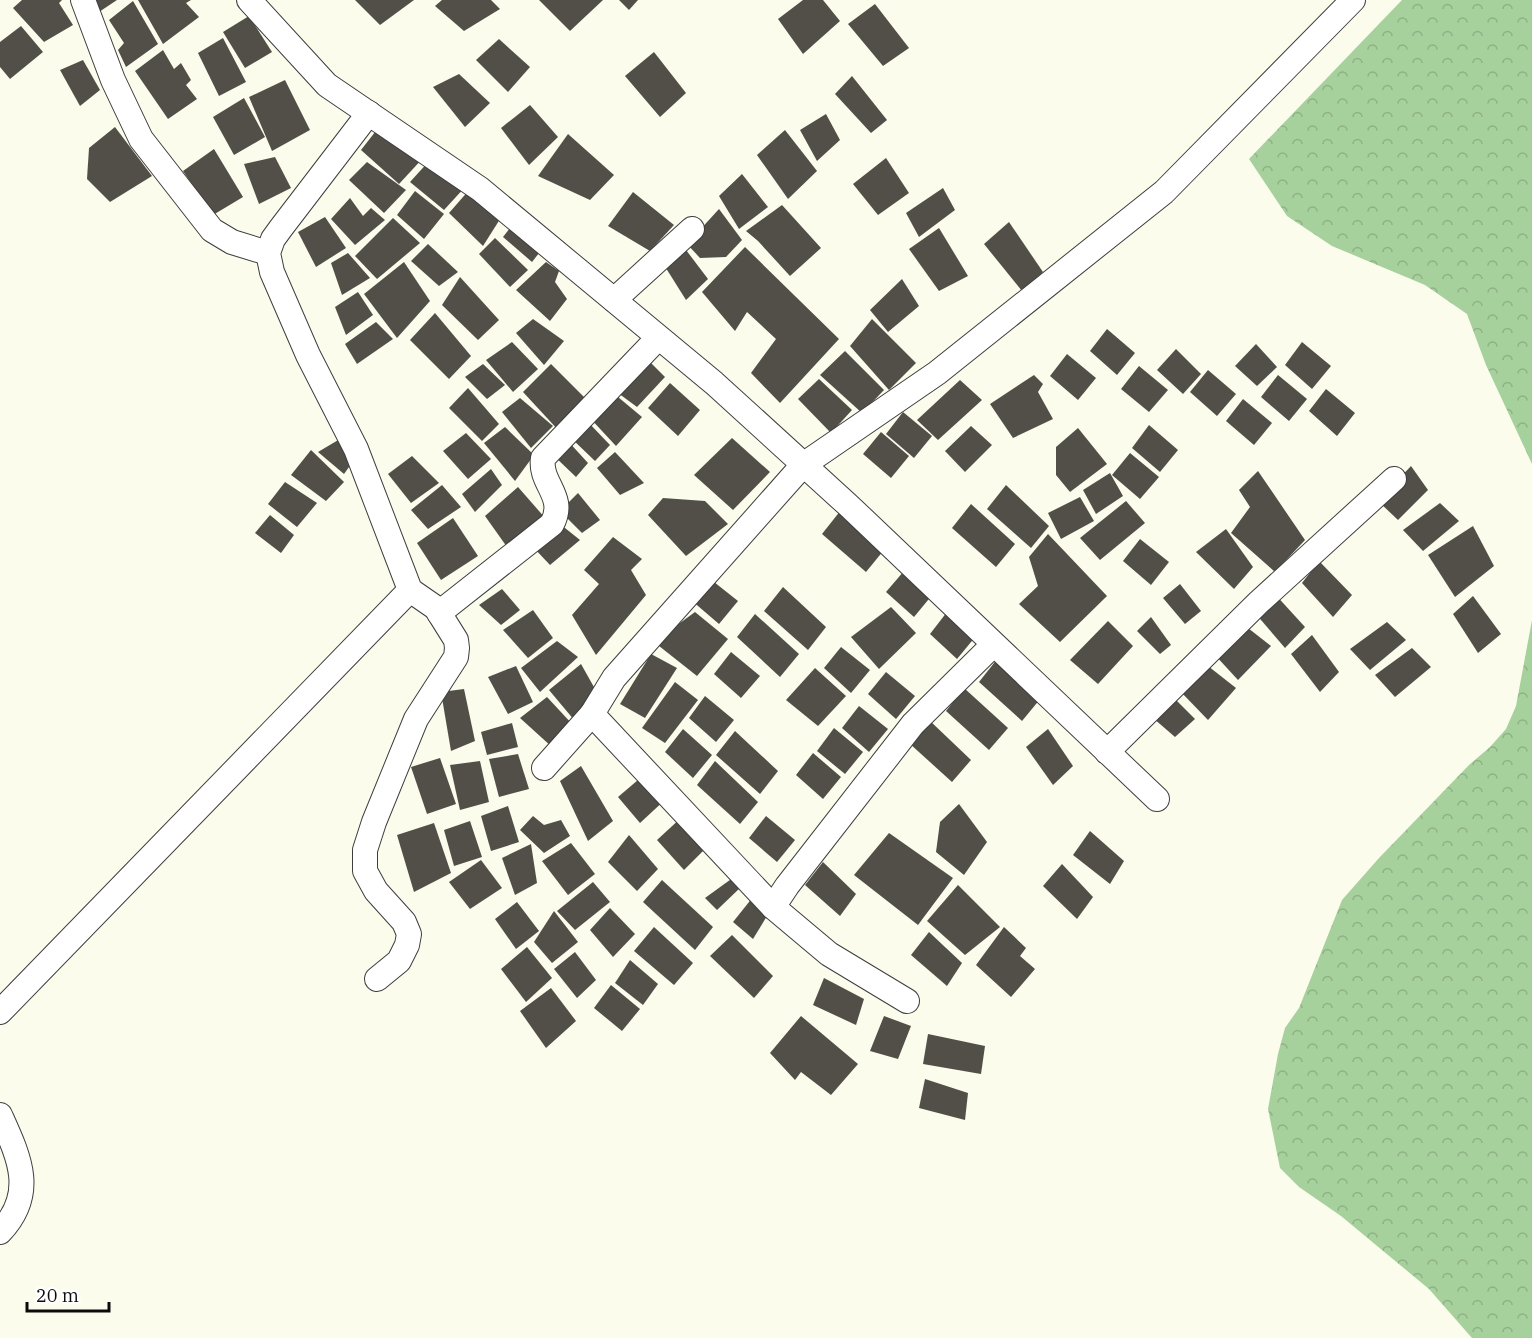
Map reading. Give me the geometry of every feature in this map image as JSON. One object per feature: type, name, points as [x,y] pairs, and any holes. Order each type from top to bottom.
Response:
[{"type":"street","points":[[82,0],[113,80],[141,139],[212,231],[232,243],[268,253]]},
{"type":"street","points":[[249,0],[327,85],[480,189],[714,384],[1157,799]]},
{"type":"street","points":[[544,768],[592,714],[614,678],[803,465],[937,373],[1164,192],[1353,0]]},
{"type":"street","points":[[369,113],[273,239],[268,253],[272,272],[308,354],[356,449],[410,590],[436,608],[456,639],[458,648],[456,657],[416,719],[365,850],[364,871],[376,891],[404,922],[409,934],[407,945],[399,961],[377,979]]},
{"type":"street","points":[[614,300],[692,229]]},
{"type":"street","points":[[439,613],[552,524],[557,514],[557,503],[542,467],[543,458],[658,338]]},
{"type":"street","points":[[1107,752],[1259,602],[1394,479]]},
{"type":"street","points":[[0,1012],[410,590]]},
{"type":"street","points":[[772,907],[913,724],[993,645]]},
{"type":"street","points":[[592,714],[772,907],[829,954],[907,1001]]},
{"type":"street","points":[[0,1115],[18,1156],[22,1176],[17,1208],[0,1232]]},
{"type":"green space","points":[[1402,0],[1532,0],[1532,464],[1486,365],[1467,314],[1425,285],[1332,246],[1287,216],[1249,159]]},
{"type":"green space","points":[[1532,620],[1532,1338],[1472,1338],[1429,1289],[1341,1216],[1299,1187],[1280,1168],[1268,1109],[1285,1028],[1299,1008],[1342,900],[1379,858],[1506,729],[1516,706]]},
{"type":"building","points":[[22,0],[62,0],[59,3],[73,25],[44,42],[13,8]]},
{"type":"building","points":[[91,0],[117,0],[96,14]]},
{"type":"building","points":[[138,0],[191,0],[186,3],[199,17],[163,44]]},
{"type":"building","points":[[355,0],[414,0],[380,25]]},
{"type":"building","points":[[442,0],[491,0],[500,9],[464,31],[435,6]]},
{"type":"building","points":[[539,0],[603,0],[570,31]]},
{"type":"building","points":[[619,0],[638,0],[629,10]]},
{"type":"building","points":[[803,0],[823,0],[840,21],[803,54],[778,19]]},
{"type":"building","points":[[133,1],[158,44],[126,67],[118,50],[124,43],[109,20]]},
{"type":"building","points":[[875,4],[909,48],[883,66],[848,24]]},
{"type":"building","points":[[249,16],[272,52],[245,68],[223,32]]},
{"type":"building","points":[[21,26],[43,52],[10,79],[0,67],[0,42]]},
{"type":"building","points":[[223,38],[246,82],[219,96],[198,53]]},
{"type":"building","points":[[499,39],[530,67],[508,92],[476,60]]},
{"type":"building","points":[[163,50],[174,69],[181,63],[191,80],[186,85],[197,99],[168,119],[135,71]]},
{"type":"building","points":[[654,52],[686,93],[660,117],[625,76]]},
{"type":"building","points":[[83,60],[100,90],[80,106],[60,70]]},
{"type":"building","points":[[459,74],[490,103],[465,127],[433,87]]},
{"type":"building","points":[[852,76],[887,120],[871,133],[835,94]]},
{"type":"building","points":[[285,80],[310,130],[272,151],[249,97]]},
{"type":"building","points":[[244,98],[265,137],[234,155],[213,117]]},
{"type":"building","points":[[530,105],[558,137],[529,165],[501,128]]},
{"type":"building","points":[[826,114],[840,140],[817,161],[800,130]]},
{"type":"building","points":[[115,127],[152,176],[110,202],[87,179],[89,148]]},
{"type":"building","points":[[379,127],[424,157],[399,184],[361,150]]},
{"type":"building","points":[[785,130],[817,171],[788,199],[757,155]]},
{"type":"building","points":[[568,134],[614,175],[590,200],[538,176]]},
{"type":"building","points":[[214,149],[243,197],[213,215],[183,171]]},
{"type":"building","points":[[275,157],[291,188],[259,204],[244,164]]},
{"type":"building","points":[[886,158],[909,193],[878,215],[853,184]]},
{"type":"building","points":[[430,160],[466,186],[444,210],[410,182]]},
{"type":"building","points":[[367,162],[406,190],[384,213],[349,180]]},
{"type":"building","points":[[742,174],[768,207],[739,229],[719,196]]},
{"type":"building","points":[[943,188],[955,210],[919,237],[906,213]]},
{"type":"building","points":[[470,189],[502,216],[483,246],[449,213]]},
{"type":"building","points":[[415,191],[444,214],[424,239],[397,215]]},
{"type":"building","points":[[633,192],[674,225],[650,251],[608,226]]},
{"type":"building","points":[[350,198],[363,216],[371,208],[385,220],[355,245],[331,219]]},
{"type":"building","points":[[782,205],[821,248],[790,276],[746,231]]},
{"type":"building","points":[[719,209],[742,240],[726,257],[700,258],[687,244]]},
{"type":"building","points":[[325,217],[346,248],[316,267],[298,232]]},
{"type":"building","points":[[393,218],[420,243],[377,279],[355,256]]},
{"type":"building","points":[[1009,222],[1043,272],[1022,291],[984,244]]},
{"type":"building","points":[[513,224],[543,248],[532,262],[503,237]]},
{"type":"building","points":[[939,228],[968,276],[939,291],[909,249]]},
{"type":"building","points":[[495,238],[528,270],[510,287],[479,254]]},
{"type":"building","points":[[428,244],[458,272],[439,286],[411,261]]},
{"type":"building","points":[[683,246],[708,279],[686,300],[664,265]]},
{"type":"building","points":[[745,247],[839,339],[780,403],[751,373],[776,339],[747,312],[735,331],[702,292]]},
{"type":"building","points":[[348,253],[370,278],[342,295],[331,263]]},
{"type":"building","points":[[404,262],[430,301],[397,338],[364,294]]},
{"type":"building","points":[[546,262],[559,271],[555,282],[567,299],[550,321],[516,290]]},
{"type":"building","points":[[460,277],[499,320],[478,340],[442,305]]},
{"type":"building","points":[[902,279],[919,306],[888,332],[870,310]]},
{"type":"building","points":[[358,292],[373,315],[346,335],[335,307]]},
{"type":"building","points":[[435,313],[471,356],[449,379],[410,340]]},
{"type":"building","points":[[533,319],[564,341],[544,365],[516,333]]},
{"type":"building","points":[[872,319],[916,363],[889,390],[850,346]]},
{"type":"building","points":[[376,322],[393,339],[357,364],[345,344]]},
{"type":"building","points":[[1107,329],[1135,353],[1117,375],[1090,351]]},
{"type":"building","points":[[512,342],[538,369],[513,392],[486,360]]},
{"type":"building","points":[[1302,342],[1331,366],[1312,389],[1285,365]]},
{"type":"building","points":[[1256,344],[1277,367],[1257,386],[1235,366]]},
{"type":"building","points":[[1176,349],[1201,374],[1183,394],[1157,370]]},
{"type":"building","points":[[845,351],[884,390],[862,413],[820,375]]},
{"type":"building","points":[[1067,354],[1096,378],[1078,400],[1050,376]]},
{"type":"building","points":[[645,357],[665,377],[637,407],[614,390]]},
{"type":"building","points":[[483,364],[505,385],[487,399],[465,377]]},
{"type":"building","points":[[551,364],[588,401],[560,432],[523,392]]},
{"type":"building","points":[[1139,366],[1168,390],[1149,412],[1121,389]]},
{"type":"building","points":[[1208,370],[1236,394],[1217,416],[1190,392]]},
{"type":"building","points":[[1034,375],[1043,384],[1038,392],[1053,419],[1013,438],[990,404]]},
{"type":"building","points":[[1278,375],[1307,399],[1289,421],[1261,397]]},
{"type":"building","points":[[819,379],[852,410],[831,433],[798,399]]},
{"type":"building","points":[[960,380],[982,400],[938,440],[917,420]]},
{"type":"building","points":[[670,383],[700,410],[678,436],[648,408]]},
{"type":"building","points":[[468,388],[499,424],[482,441],[449,408]]},
{"type":"building","points":[[1326,389],[1355,413],[1337,436],[1309,411]]},
{"type":"building","points":[[612,392],[642,417],[616,446],[589,417]]},
{"type":"building","points":[[520,398],[553,426],[531,448],[502,412]]},
{"type":"building","points":[[1243,399],[1272,423],[1254,445],[1226,421]]},
{"type":"building","points":[[903,412],[932,436],[914,458],[886,434]]},
{"type":"building","points":[[586,420],[610,445],[595,461],[570,437]]},
{"type":"building","points":[[1149,425],[1178,450],[1160,472],[1132,448]]},
{"type":"building","points":[[971,426],[992,445],[965,472],[945,451]]},
{"type":"building","points":[[505,427],[534,455],[515,481],[484,443]]},
{"type":"building","points":[[1078,428],[1107,464],[1070,492],[1056,475],[1056,447]]},
{"type":"building","points":[[881,432],[909,456],[891,478],[863,454]]},
{"type":"building","points":[[466,433],[491,459],[468,479],[443,451]]},
{"type":"building","points":[[345,436],[354,460],[344,474],[318,452]]},
{"type":"building","points":[[732,438],[770,472],[733,510],[694,475]]},
{"type":"building","points":[[567,440],[588,463],[576,477],[552,454]]},
{"type":"building","points":[[311,450],[344,482],[326,501],[291,475]]},
{"type":"building","points":[[615,452],[644,483],[620,495],[597,468]]},
{"type":"building","points":[[1130,453],[1159,477],[1140,499],[1112,475]]},
{"type":"building","points":[[412,456],[439,483],[411,503],[388,474]]},
{"type":"building","points":[[1411,466],[1428,490],[1398,520],[1378,501]]},
{"type":"building","points":[[491,469],[502,485],[475,512],[462,494]]},
{"type":"building","points":[[1258,471],[1305,540],[1275,572],[1231,533],[1250,507],[1239,490]]},
{"type":"building","points":[[1110,473],[1123,496],[1096,514],[1083,490]]},
{"type":"building","points":[[285,482],[317,503],[297,527],[268,504]]},
{"type":"building","points":[[442,485],[461,507],[428,529],[411,510]]},
{"type":"building","points":[[1006,485],[1049,526],[1031,548],[987,509]]},
{"type":"building","points":[[518,487],[546,519],[507,547],[485,516]]},
{"type":"building","points":[[578,493],[600,520],[582,533],[560,511]]},
{"type":"building","points":[[1080,497],[1094,521],[1061,539],[1048,513]]},
{"type":"building","points":[[663,498],[705,501],[728,524],[686,556],[648,515]]},
{"type":"building","points":[[1126,501],[1145,523],[1100,560],[1080,538]]},
{"type":"building","points":[[1440,503],[1459,521],[1423,551],[1403,530]]},
{"type":"building","points":[[971,504],[1015,544],[996,567],[952,528]]},
{"type":"building","points":[[841,510],[884,550],[866,572],[822,534]]},
{"type":"building","points":[[270,515],[294,535],[281,553],[255,533]]},
{"type":"building","points":[[453,518],[478,556],[441,580],[417,543]]},
{"type":"building","points":[[560,524],[580,540],[550,565],[533,547]]},
{"type":"building","points":[[1473,526],[1494,566],[1455,597],[1428,555]]},
{"type":"building","points":[[1226,529],[1253,567],[1234,589],[1196,552]]},
{"type":"building","points":[[1048,534],[1107,596],[1060,642],[1019,604],[1038,586],[1029,557]]},
{"type":"building","points":[[613,537],[642,559],[631,570],[646,595],[596,655],[572,615],[599,584],[584,570]]},
{"type":"building","points":[[1140,539],[1169,562],[1151,585],[1123,561]]},
{"type":"building","points":[[1319,561],[1352,595],[1333,617],[1302,583]]},
{"type":"building","points":[[904,571],[933,594],[914,617],[886,592]]},
{"type":"building","points":[[709,578],[738,601],[719,624],[691,600]]},
{"type":"building","points":[[1180,584],[1201,611],[1185,624],[1163,598]]},
{"type":"building","points":[[783,587],[826,627],[808,650],[764,611]]},
{"type":"building","points":[[502,589],[520,610],[501,625],[479,605]]},
{"type":"building","points":[[1273,592],[1305,627],[1285,648],[1255,613]]},
{"type":"building","points":[[1473,596],[1501,634],[1478,653],[1453,614]]},
{"type":"building","points":[[891,607],[916,633],[879,669],[851,637]]},
{"type":"building","points":[[533,610],[553,638],[528,658],[503,630]]},
{"type":"building","points":[[695,612],[728,639],[697,676],[654,642]]},
{"type":"building","points":[[947,612],[976,636],[957,659],[930,634]]},
{"type":"building","points":[[755,614],[799,654],[780,677],[737,637]]},
{"type":"building","points":[[1151,617],[1171,645],[1160,654],[1137,631]]},
{"type":"building","points":[[1108,621],[1133,646],[1098,684],[1070,660]]},
{"type":"building","points":[[1387,622],[1406,640],[1370,670],[1350,649]]},
{"type":"building","points":[[1248,628],[1271,646],[1238,680],[1215,655]]},
{"type":"building","points":[[1312,635],[1339,672],[1320,692],[1291,654]]},
{"type":"building","points":[[557,641],[578,657],[540,692],[521,668]]},
{"type":"building","points":[[841,647],[870,670],[851,693],[824,668]]},
{"type":"building","points":[[1412,648],[1431,667],[1395,697],[1375,675]]},
{"type":"building","points":[[731,652],[760,676],[741,698],[714,674]]},
{"type":"building","points":[[651,654],[677,668],[645,718],[620,704]]},
{"type":"building","points":[[998,658],[1041,698],[1022,721],[979,682]]},
{"type":"building","points":[[581,664],[599,696],[575,721],[549,690]]},
{"type":"building","points":[[516,666],[533,702],[508,714],[488,677]]},
{"type":"building","points":[[1208,666],[1236,688],[1208,720],[1180,691]]},
{"type":"building","points":[[815,668],[846,696],[818,726],[786,700]]},
{"type":"building","points":[[886,672],[915,696],[896,719],[868,694]]},
{"type":"building","points":[[675,682],[698,700],[665,743],[642,728]]},
{"type":"building","points":[[964,688],[1008,728],[989,750],[946,711]]},
{"type":"building","points":[[464,689],[475,741],[451,751],[441,692]]},
{"type":"building","points":[[705,696],[734,720],[716,742],[689,718]]},
{"type":"building","points":[[547,697],[573,725],[552,747],[520,718]]},
{"type":"building","points":[[1174,698],[1195,719],[1175,737],[1153,718]]},
{"type":"building","points":[[859,706],[888,729],[869,752],[842,728]]},
{"type":"building","points":[[928,719],[971,760],[952,782],[909,743]]},
{"type":"building","points":[[512,723],[518,747],[487,755],[481,732]]},
{"type":"building","points":[[834,728],[863,752],[845,774],[817,751]]},
{"type":"building","points":[[683,729],[712,755],[693,778],[665,752]]},
{"type":"building","points":[[1048,729],[1073,766],[1053,785],[1026,747]]},
{"type":"building","points":[[735,731],[778,771],[760,794],[716,755]]},
{"type":"building","points":[[813,753],[841,777],[823,799],[796,775]]},
{"type":"building","points":[[518,754],[529,789],[499,797],[489,759]]},
{"type":"building","points":[[440,758],[456,804],[427,814],[411,767]]},
{"type":"building","points":[[480,761],[489,802],[460,810],[450,765]]},
{"type":"building","points":[[715,761],[758,802],[740,824],[697,785]]},
{"type":"building","points":[[581,766],[613,821],[588,841],[560,781]]},
{"type":"building","points":[[645,774],[667,798],[640,823],[618,797]]},
{"type":"building","points":[[959,804],[987,842],[964,875],[936,852],[940,822]]},
{"type":"building","points":[[508,806],[519,842],[491,851],[481,816]]},
{"type":"building","points":[[533,816],[544,825],[561,820],[570,836],[544,853],[520,830]]},
{"type":"building","points":[[683,816],[708,846],[684,870],[657,840]]},
{"type":"building","points":[[766,816],[795,840],[777,862],[749,838]]},
{"type":"building","points":[[470,821],[482,857],[454,866],[444,830]]},
{"type":"building","points":[[434,823],[451,873],[414,892],[397,835]]},
{"type":"building","points":[[1090,831],[1124,861],[1110,884],[1073,855]]},
{"type":"building","points":[[889,833],[953,878],[918,925],[854,875]]},
{"type":"building","points":[[629,835],[658,869],[637,891],[608,862]]},
{"type":"building","points":[[571,843],[595,874],[568,895],[542,861]]},
{"type":"building","points":[[531,844],[537,883],[515,895],[502,858]]},
{"type":"building","points":[[481,860],[502,888],[470,909],[449,882]]},
{"type":"building","points":[[823,862],[856,894],[840,916],[805,885]]},
{"type":"building","points":[[1062,864],[1093,897],[1077,919],[1043,886]]},
{"type":"building","points":[[734,877],[741,887],[717,910],[705,898]]},
{"type":"building","points":[[662,880],[713,927],[695,950],[643,902]]},
{"type":"building","points":[[593,882],[610,902],[575,930],[557,911]]},
{"type":"building","points":[[958,885],[1000,927],[965,955],[927,921]]},
{"type":"building","points":[[753,897],[770,911],[753,939],[733,922]]},
{"type":"building","points":[[517,902],[539,931],[516,949],[495,919]]},
{"type":"building","points":[[610,908],[635,934],[613,957],[590,930]]},
{"type":"building","points":[[554,911],[578,942],[552,963],[534,942]]},
{"type":"building","points":[[654,927],[693,963],[674,985],[634,951]]},
{"type":"building","points":[[1004,927],[1026,948],[1020,956],[1035,969],[1011,997],[976,965]]},
{"type":"building","points":[[929,932],[962,963],[947,986],[911,955]]},
{"type":"building","points":[[732,935],[773,976],[754,998],[710,956]]},
{"type":"building","points":[[527,947],[552,978],[526,1002],[501,969]]},
{"type":"building","points":[[575,952],[596,980],[577,998],[554,969]]},
{"type":"building","points":[[630,960],[658,984],[643,1005],[615,983]]},
{"type":"building","points":[[824,978],[864,999],[856,1025],[813,1005]]},
{"type":"building","points":[[611,985],[640,1009],[622,1031],[594,1008]]},
{"type":"building","points":[[551,988],[576,1021],[546,1048],[520,1011]]},
{"type":"building","points":[[801,1016],[858,1064],[831,1095],[801,1072],[795,1080],[770,1053]]},
{"type":"building","points":[[884,1016],[911,1026],[898,1059],[870,1051]]},
{"type":"building","points":[[928,1034],[985,1046],[981,1074],[923,1064]]},
{"type":"building","points":[[925,1079],[968,1093],[965,1120],[919,1108]]}]
